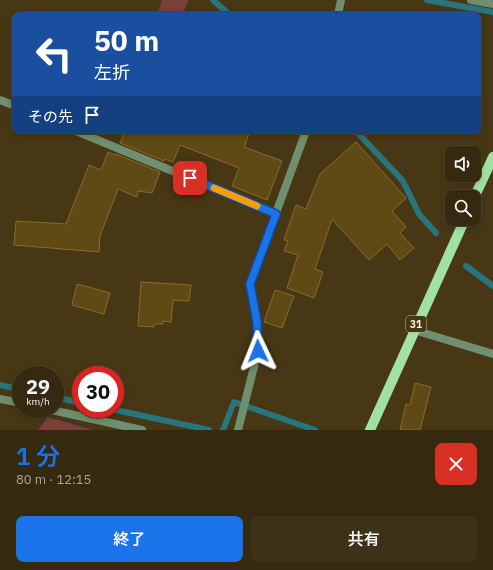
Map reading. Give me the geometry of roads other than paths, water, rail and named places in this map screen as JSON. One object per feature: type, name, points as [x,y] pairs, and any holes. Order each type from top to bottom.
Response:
[{"type":"main road","points":[[478,190],[493,157]]},
{"type":"main road","name":"31","points":[[370,430],[462,226]]},
{"type":"street","points":[[339,12],[341,0]]},
{"type":"street","points":[[471,0],[493,4]]},
{"type":"street","points":[[0,100],[12,105]]},
{"type":"street","points":[[83,134],[276,214]]},
{"type":"street","points":[[238,430],[258,351],[257,322],[250,284],[305,134]]},
{"type":"street","points":[[414,330],[493,354]]},
{"type":"street","points":[[0,399],[12,401]]},
{"type":"street","points":[[64,413],[142,430]]},
{"type":"waterway","points":[[213,0],[227,12]]},
{"type":"waterway","points":[[427,0],[493,12]]},
{"type":"waterway","points":[[359,134],[403,181],[419,214],[436,233]]},
{"type":"waterway","points":[[466,266],[493,286]]},
{"type":"waterway","points":[[0,385],[12,388]]},
{"type":"waterway","points":[[64,399],[72,401]]},
{"type":"waterway","points":[[223,430],[234,402],[315,430]]},
{"type":"waterway","points":[[124,412],[209,430]]}]
